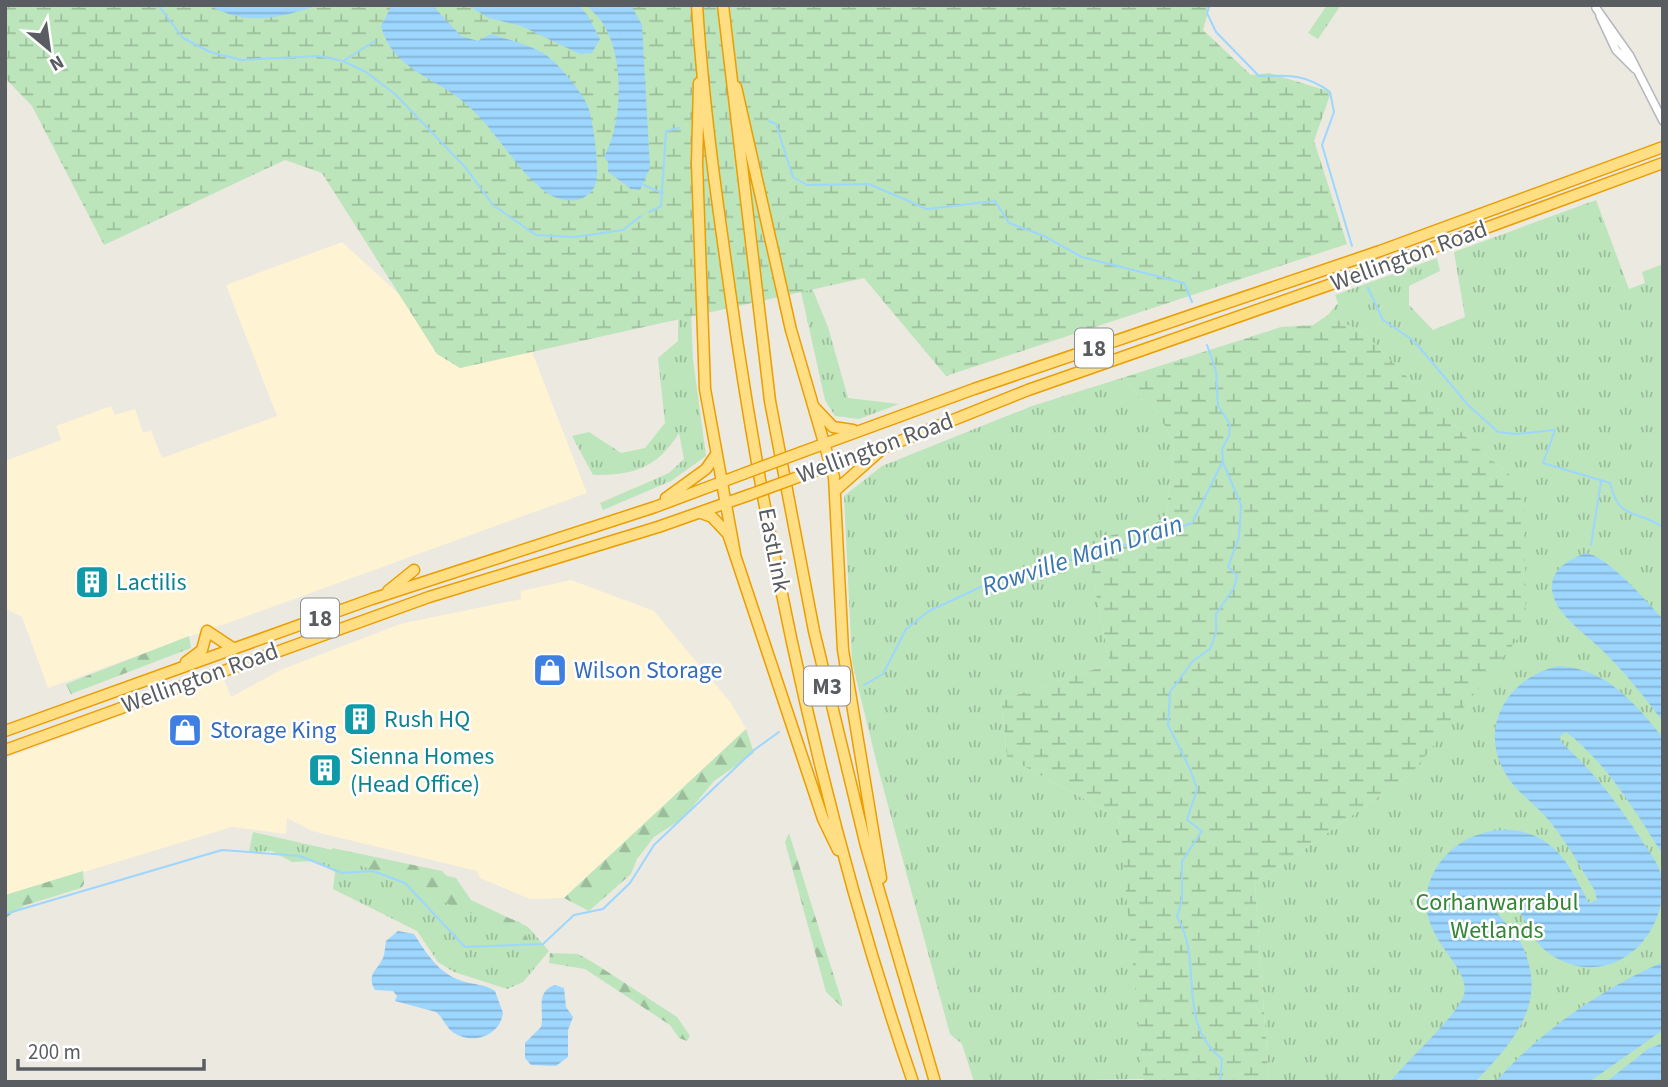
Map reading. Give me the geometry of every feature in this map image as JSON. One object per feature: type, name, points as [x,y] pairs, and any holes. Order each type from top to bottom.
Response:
[{"type":"highway","name":"EastLink","points":[[697,5],[700,55],[726,263],[759,477],[792,645],[847,869],[913,1082]]},
{"type":"highway","name":"EastLink","points":[[723,5],[725,42],[779,454],[814,631],[866,846],[935,1082]]},
{"type":"highway","points":[[725,42],[810,401],[836,490],[843,650],[884,902]]},
{"type":"highway","points":[[700,55],[697,163],[705,389],[735,554]]},
{"type":"highway","name":"Wellington Road","points":[[5,731],[372,599],[655,507],[822,444],[1324,271],[1663,147]]},
{"type":"highway","name":"Wellington Road","points":[[5,750],[429,597],[701,513],[726,498],[746,496],[812,472],[829,461],[883,448],[1111,360],[1329,285],[1663,163]]},
{"type":"highway","points":[[1106,344],[1111,360]]},
{"type":"highway","points":[[810,401],[833,427],[859,431]]},
{"type":"highway","points":[[836,490],[883,448]]},
{"type":"highway","points":[[806,451],[829,461]]},
{"type":"highway","points":[[655,507],[706,469],[715,455]]},
{"type":"highway","points":[[726,498],[740,475]]},
{"type":"highway","points":[[701,513],[720,524],[728,534],[823,819],[847,869]]},
{"type":"highway","points":[[372,599],[414,570]]},
{"type":"highway","points":[[424,582],[429,597]]},
{"type":"highway","points":[[174,670],[201,650],[207,631],[234,649]]},
{"type":"highway","points":[[216,656],[221,670]]},
{"type":"street","points":[[1595,7],[1616,50],[1638,72],[1663,121]]},
{"type":"shaded area","points":[[342,242],[401,296],[437,354],[460,368],[532,352],[587,493],[48,688],[22,617],[5,608],[5,461],[61,440],[56,426],[111,406],[115,415],[135,409],[143,433],[151,430],[162,458],[277,416],[226,285]]},
{"type":"shaded area","points":[[571,580],[654,611],[731,703],[746,729],[564,898],[530,899],[480,878],[477,871],[312,831],[287,818],[286,834],[232,827],[5,896],[5,759],[223,677],[231,697],[283,669],[400,624],[521,599],[521,591]]},
{"type":"green space","points":[[5,5],[1210,5],[1203,30],[1251,75],[1269,73],[1331,92],[1314,141],[1347,244],[946,376],[864,278],[460,368],[437,354],[322,173],[285,160],[104,245],[32,106],[5,78]]},
{"type":"green space","points":[[1327,5],[1341,5],[1318,39],[1308,33]]},
{"type":"green space","name":"Corhanwarrabul Wetlands","points":[[1596,200],[1629,289],[1645,283],[1642,272],[1663,264],[1663,1082],[1269,1082],[1255,884],[1412,773],[1524,487],[1473,444],[1364,333],[1328,315],[1338,303],[1335,295],[1437,258],[1440,271],[1409,286],[1409,305],[1433,330],[1465,317],[1454,252]]},
{"type":"green space","points":[[679,209],[687,212],[693,359],[706,456],[671,481],[603,510],[600,503],[669,473],[684,459],[679,433],[662,455],[643,468],[620,474],[593,475],[572,436],[589,432],[621,453],[645,448],[665,423],[658,358],[678,341]]},
{"type":"green space","points":[[803,266],[828,327],[848,398],[899,404],[859,419],[835,416],[825,400],[797,274]]},
{"type":"green space","points":[[1328,315],[1364,333],[1473,444],[1524,487],[1526,628],[1412,773],[1255,884],[1269,1082],[1144,1082],[1119,818],[1007,757],[1001,700],[1110,664],[1091,569],[1006,589],[1002,570],[1166,518],[1174,445],[1166,427],[1122,378],[1281,327],[1313,325]]},
{"type":"green space","points":[[1122,378],[1166,427],[1174,445],[1166,519],[1003,570],[1007,589],[1091,568],[1110,664],[1001,700],[1007,757],[1119,818],[1146,1079],[974,1082],[962,1044],[950,1034],[852,662],[844,496],[882,466],[1032,406]]},
{"type":"green space","points":[[189,636],[191,648],[71,694],[66,684]]},
{"type":"green space","points":[[746,729],[754,753],[714,781],[683,818],[654,837],[637,859],[631,874],[589,911],[564,898]]},
{"type":"green space","points":[[253,832],[456,878],[471,900],[528,927],[549,951],[523,982],[507,989],[454,972],[438,962],[417,931],[333,889],[335,872],[315,861],[292,862],[272,851],[249,852]]},
{"type":"green space","points":[[789,833],[842,1007],[826,992],[785,842]]},
{"type":"green space","points":[[332,848],[442,871],[483,915],[488,911],[520,922],[530,944],[521,943],[510,935],[490,929],[477,916],[422,893],[405,880],[358,865],[347,857],[332,856]]},
{"type":"green space","points":[[83,871],[84,884],[81,888],[26,905],[5,918],[5,895]]},
{"type":"green space","points":[[550,953],[578,954],[594,963],[677,1017],[690,1036],[687,1041],[679,1038],[670,1025],[585,969],[549,963]]},
{"type":"water","points":[[208,5],[319,5],[277,17],[250,18],[223,12]]},
{"type":"water","points":[[392,5],[432,5],[461,36],[478,41],[491,34],[534,48],[551,59],[574,85],[589,111],[597,177],[587,196],[565,200],[543,190],[522,170],[476,113],[454,94],[405,63],[387,41],[381,26]]},
{"type":"water","points":[[467,5],[579,5],[600,39],[592,53],[580,54],[521,26],[489,18]]},
{"type":"water","points":[[587,5],[631,5],[642,25],[650,168],[640,190],[631,189],[608,172],[608,162],[604,157],[618,108],[618,70],[609,36],[602,22]]},
{"type":"water","points":[[1586,553],[1616,571],[1663,619],[1663,722],[1619,668],[1567,618],[1556,603],[1552,587],[1556,573],[1572,559]]},
{"type":"water","points":[[1559,666],[1592,674],[1619,690],[1663,738],[1663,855],[1608,773],[1566,732],[1560,736],[1561,742],[1612,798],[1658,867],[1662,878],[1661,901],[1655,923],[1644,941],[1629,955],[1611,964],[1592,967],[1571,964],[1550,954],[1538,943],[1509,896],[1498,896],[1491,904],[1521,943],[1529,965],[1532,984],[1524,1020],[1503,1051],[1475,1082],[1390,1082],[1451,1016],[1463,997],[1464,985],[1460,972],[1433,929],[1427,912],[1427,892],[1435,870],[1454,848],[1487,832],[1509,830],[1530,834],[1547,843],[1562,857],[1589,903],[1597,900],[1595,891],[1563,839],[1509,778],[1497,753],[1497,720],[1504,705],[1526,680]]},
{"type":"water","points":[[398,931],[414,934],[434,962],[454,978],[495,991],[503,1013],[497,1028],[477,1038],[461,1037],[451,1031],[436,1012],[395,1001],[397,996],[393,991],[375,990],[373,973],[383,958],[386,941]]},
{"type":"water","points":[[1663,962],[1663,1030],[1589,1082],[1495,1082],[1532,1046],[1573,1013],[1617,985]]},
{"type":"water","points":[[555,985],[564,988],[566,1007],[573,1017],[568,1030],[568,1057],[556,1066],[531,1065],[525,1058],[525,1043],[541,1027],[542,997]]},
{"type":"water","points":[[1663,1043],[1663,1082],[1606,1082],[1648,1049]]},
{"type":"waterway","points":[[158,5],[183,38],[210,52],[241,60],[319,56],[343,61],[366,72],[395,94],[465,167],[493,205],[536,235],[575,237],[623,230],[641,216]]},
{"type":"waterway","points":[[1210,5],[1207,13],[1216,32],[1259,76],[1305,79],[1330,92],[1334,112],[1322,145],[1352,246]]},
{"type":"waterway","points":[[343,61],[375,41]]},
{"type":"waterway","points":[[769,121],[776,124],[793,177],[807,185],[869,184],[927,209],[995,201],[1009,223],[1044,236],[1082,257],[1184,283],[1192,302]]},
{"type":"waterway","points":[[649,212],[661,206],[666,131],[679,128]]},
{"type":"waterway","points":[[644,185],[662,193]]},
{"type":"waterway","points":[[1368,288],[1383,320],[1414,341],[1469,406],[1498,432],[1516,434],[1555,430],[1543,463],[1610,483],[1623,509],[1663,527]]},
{"type":"waterway","points":[[1207,345],[1216,371],[1218,406],[1230,424],[1229,436],[1222,449],[1223,462],[1241,505],[1239,537],[1228,567],[1237,575],[1234,588],[1216,614],[1216,633],[1210,649],[1193,661],[1170,692],[1168,725],[1197,789],[1187,820],[1202,831],[1182,861],[1182,900],[1177,917],[1189,952],[1194,1010],[1199,1028],[1208,1044],[1222,1059],[1220,1082]]},
{"type":"waterway","name":"Rowville Main Drain","points":[[864,685],[883,674],[906,629],[929,611],[1000,578],[1116,548],[1192,523],[1222,463]]},
{"type":"waterway","points":[[1591,545],[1601,481]]},
{"type":"waterway","points":[[5,914],[222,850],[300,856],[342,873],[373,871],[405,883],[465,947],[543,944],[574,915],[603,909],[630,883],[654,845],[754,750],[779,732]]},
{"type":"place","name":"Lactilis","points":[[92,582]]},
{"type":"place","name":"Wilson Storage","points":[[550,670]]},
{"type":"place","name":"Rush HQ","points":[[360,719]]},
{"type":"place","name":"Storage King","points":[[185,730]]},
{"type":"place","name":"Sienna Homes (Head Office)","points":[[325,770]]}]
